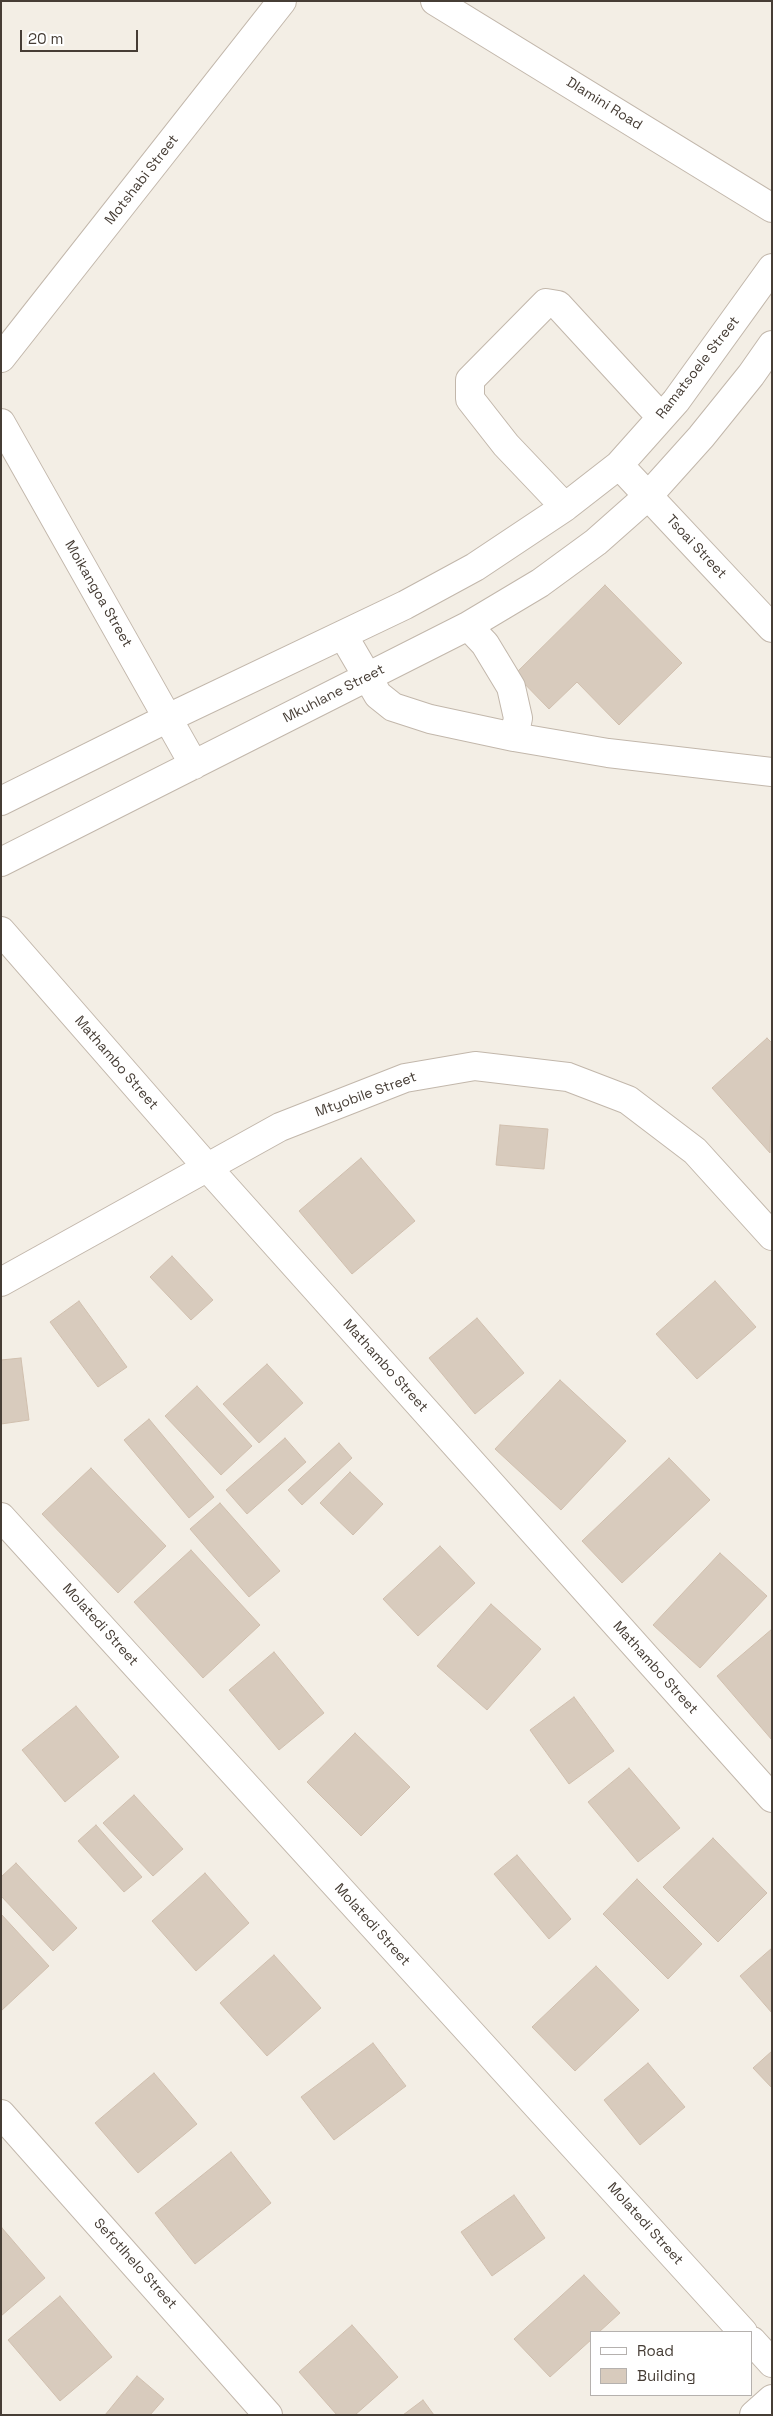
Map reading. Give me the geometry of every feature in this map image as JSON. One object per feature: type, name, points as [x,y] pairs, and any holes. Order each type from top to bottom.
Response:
[{"type":"street","name":"Motshabi Street","points":[[1,358],[282,1]]},
{"type":"street","name":"Dlamini Road","points":[[443,3],[772,208]]},
{"type":"street","name":"Ramatsoele Street","points":[[619,465],[692,379],[772,268]]},
{"type":"street","points":[[564,508],[506,445],[470,399],[470,380],[546,303],[558,305],[661,417]]},
{"type":"street","points":[[648,496],[707,429],[751,375],[772,345]]},
{"type":"street","name":"Moikangoa Street","points":[[1,423],[194,765]]},
{"type":"street","points":[[1,801],[168,718],[405,605],[476,567],[564,508],[619,465]]},
{"type":"street","name":"Tsoai Street","points":[[619,465],[772,628]]},
{"type":"street","name":"Mkuhlane Street","points":[[1,862],[468,626],[540,583],[596,542],[648,496]]},
{"type":"street","points":[[468,626],[485,644],[511,687],[518,718],[514,737]]},
{"type":"street","points":[[343,635],[378,695],[393,707],[430,719],[514,737],[608,753],[772,772]]},
{"type":"street","name":"Mathambo Street","points":[[1,931],[206,1167],[772,1798]]},
{"type":"street","name":"Mtyobile Street","points":[[1,1282],[280,1127],[405,1078],[475,1066],[568,1077],[628,1100],[695,1151],[772,1236]]},
{"type":"street","name":"Molatedi Street","points":[[1,1517],[743,2331]]},
{"type":"street","name":"Sefotlhelo Street","points":[[1,2114],[268,2415]]},
{"type":"street","points":[[753,2342],[772,2363]]},
{"type":"street","points":[[754,2415],[772,2399]]},
{"type":"building","points":[[605,585],[682,663],[619,725],[577,682],[549,709],[515,674]]},
{"type":"building","points":[[767,1038],[772,1043],[770,1153],[712,1088]]},
{"type":"building","points":[[500,1125],[548,1129],[544,1169],[496,1165]]},
{"type":"building","points":[[361,1158],[415,1221],[352,1274],[299,1211]]},
{"type":"building","points":[[172,1256],[213,1300],[191,1320],[150,1277]]},
{"type":"building","points":[[715,1281],[756,1327],[697,1379],[656,1334]]},
{"type":"building","points":[[79,1301],[127,1367],[98,1387],[50,1322]]},
{"type":"building","points":[[477,1318],[524,1373],[475,1414],[429,1358]]},
{"type":"building","points":[[21,1358],[29,1420],[1,1424],[1,1360]]},
{"type":"building","points":[[267,1364],[303,1403],[259,1443],[223,1404]]},
{"type":"building","points":[[560,1380],[626,1441],[561,1510],[495,1449]]},
{"type":"building","points":[[197,1386],[252,1446],[221,1475],[165,1416]]},
{"type":"building","points":[[149,1419],[214,1497],[189,1518],[124,1440]]},
{"type":"building","points":[[285,1438],[306,1462],[247,1514],[226,1490]]},
{"type":"building","points":[[339,1443],[352,1458],[302,1505],[288,1490]]},
{"type":"building","points":[[669,1458],[710,1500],[622,1583],[582,1541]]},
{"type":"building","points":[[91,1468],[166,1546],[118,1593],[42,1514]]},
{"type":"building","points":[[350,1472],[383,1504],[353,1535],[320,1503]]},
{"type":"building","points":[[220,1503],[280,1571],[249,1597],[190,1529]]},
{"type":"building","points":[[440,1546],[475,1583],[418,1636],[383,1599]]},
{"type":"building","points":[[191,1550],[260,1625],[203,1678],[134,1602]]},
{"type":"building","points":[[720,1553],[767,1596],[700,1668],[653,1625]]},
{"type":"building","points":[[491,1604],[541,1649],[487,1710],[437,1666]]},
{"type":"building","points":[[772,1629],[772,1740],[717,1676]]},
{"type":"building","points":[[274,1652],[324,1713],[279,1750],[229,1690]]},
{"type":"building","points":[[574,1697],[614,1751],[569,1784],[530,1730]]},
{"type":"building","points":[[76,1706],[119,1757],[65,1802],[22,1750]]},
{"type":"building","points":[[355,1733],[410,1787],[361,1836],[307,1782]]},
{"type":"building","points":[[629,1768],[680,1828],[638,1862],[588,1802]]},
{"type":"building","points":[[134,1795],[183,1849],[153,1876],[103,1823]]},
{"type":"building","points":[[96,1825],[142,1877],[124,1892],[78,1841]]},
{"type":"building","points":[[713,1838],[767,1893],[718,1942],[663,1887]]},
{"type":"building","points":[[517,1855],[571,1919],[549,1939],[494,1874]]},
{"type":"building","points":[[16,1863],[77,1928],[53,1951],[1,1896],[1,1877]]},
{"type":"building","points":[[205,1873],[249,1923],[196,1971],[152,1921]]},
{"type":"building","points":[[637,1879],[702,1944],[668,1979],[603,1914]]},
{"type":"building","points":[[1,1914],[49,1966],[1,2011]]},
{"type":"building","points":[[772,1948],[772,2013],[740,1976]]},
{"type":"building","points":[[274,1955],[321,2008],[267,2056],[220,2003]]},
{"type":"building","points":[[596,1966],[639,2010],[575,2071],[532,2027]]},
{"type":"building","points":[[373,2043],[406,2086],[334,2140],[301,2097]]},
{"type":"building","points":[[772,2051],[772,2088],[753,2068]]},
{"type":"building","points":[[648,2063],[685,2107],[640,2145],[604,2100]]},
{"type":"building","points":[[154,2073],[197,2124],[138,2173],[95,2123]]},
{"type":"building","points":[[231,2152],[271,2203],[195,2264],[155,2213]]},
{"type":"building","points":[[514,2195],[545,2238],[492,2276],[461,2232]]},
{"type":"building","points":[[1,2229],[45,2278],[1,2316]]},
{"type":"building","points":[[584,2275],[620,2313],[600,2331],[590,2331],[590,2341],[550,2377],[514,2339]]},
{"type":"building","points":[[60,2296],[112,2357],[60,2401],[8,2340]]},
{"type":"building","points":[[352,2325],[398,2377],[355,2415],[337,2415],[299,2372]]},
{"type":"building","points":[[137,2376],[164,2399],[150,2415],[105,2415]]},
{"type":"building","points":[[423,2400],[434,2415],[403,2415]]}]
